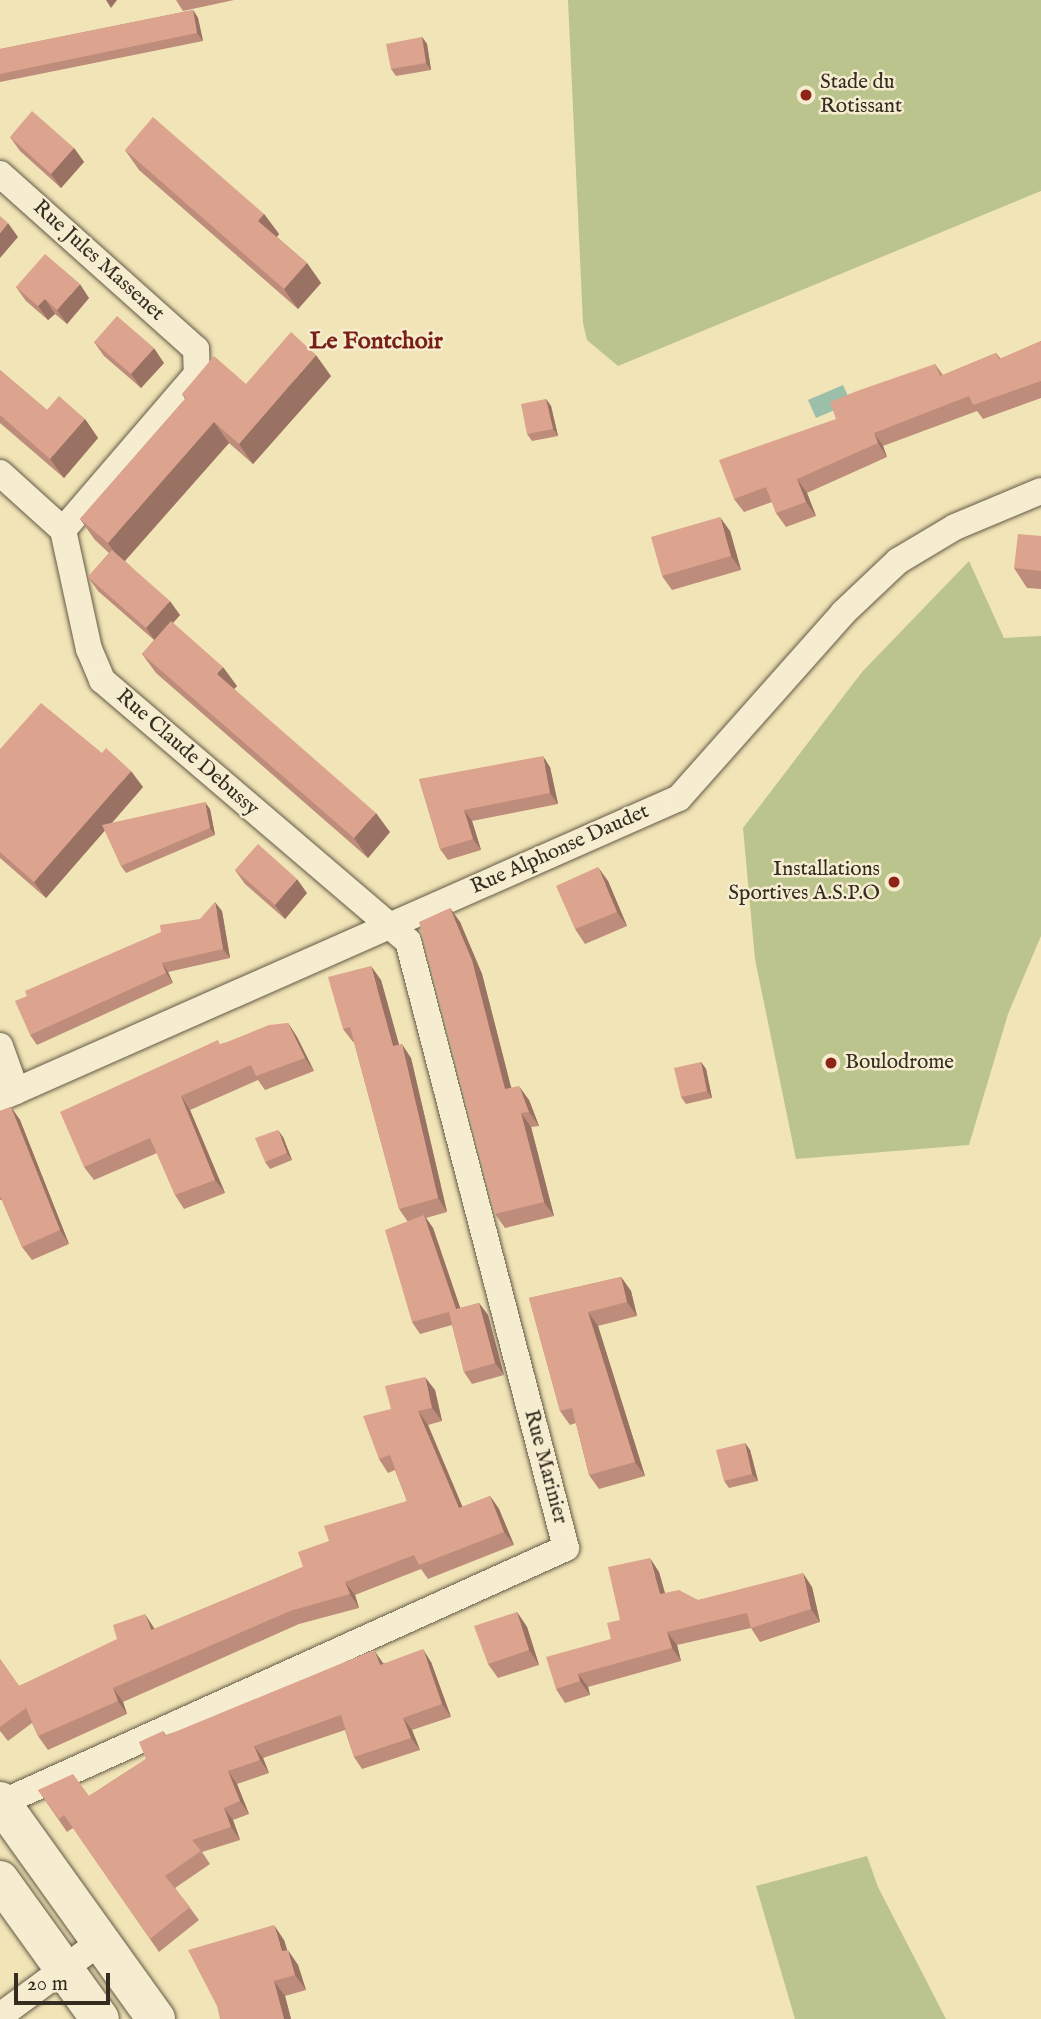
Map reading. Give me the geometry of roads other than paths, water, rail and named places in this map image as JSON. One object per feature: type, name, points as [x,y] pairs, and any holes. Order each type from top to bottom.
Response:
[{"type":"main road","points":[[5,1800],[100,1942],[156,2019]]},
{"type":"main road","points":[[0,1880],[100,2019]]},
{"type":"street","name":"Rue Jules Massenet","points":[[0,174],[196,349],[197,374],[63,530]]},
{"type":"street","points":[[0,473],[63,530]]},
{"type":"street","name":"Rue Alphonse Daudet","points":[[8,1094],[679,798],[843,613],[898,561],[955,527],[1041,491]]},
{"type":"street","name":"Rue Claude Debussy","points":[[63,530],[102,680],[392,924]]},
{"type":"street","name":"Rue Marinier","points":[[5,1800],[566,1548],[408,941],[392,924]]},
{"type":"street","points":[[0,1046],[8,1094]]},
{"type":"street","points":[[0,2017],[100,1942]]},
{"type":"place","name":"Stade du Rotissant","points":[[806,95]]},
{"type":"place","name":"Installations Sportives A.S.P.O","points":[[894,882]]},
{"type":"place","name":"Boulodrome","points":[[831,1063]]},
{"type":"district","name":"Le Fontchoir","points":[[376,342]]}]
